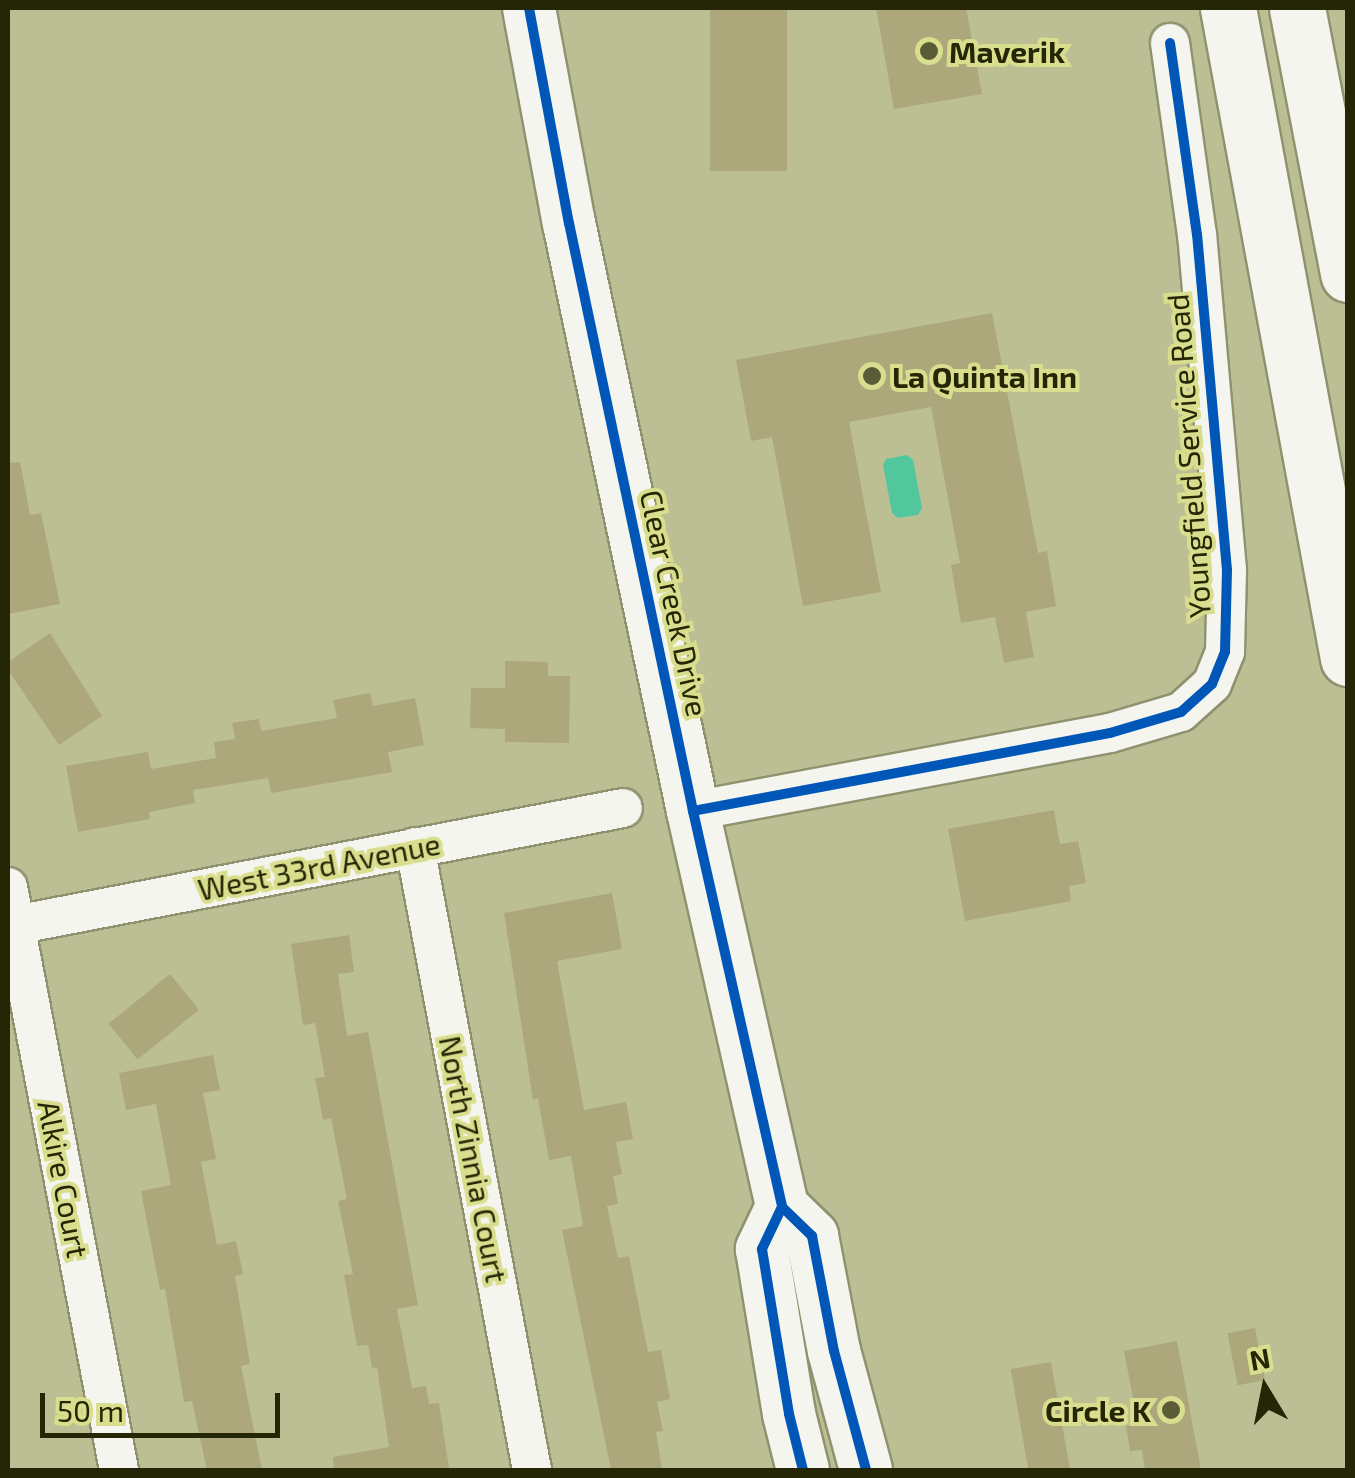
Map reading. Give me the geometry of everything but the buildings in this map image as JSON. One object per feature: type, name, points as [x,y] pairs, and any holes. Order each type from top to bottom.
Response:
[{"type":"highway","points":[[1228,8],[1348,658]]},
{"type":"highway","points":[[1297,8],[1348,274]]},
{"type":"main road","name":"Clear Creek Drive","points":[[529,8],[693,811],[782,1207],[812,1236],[838,1368],[866,1470]]},
{"type":"main road","points":[[782,1207],[762,1249],[788,1414],[803,1470]]},
{"type":"street","name":"Youngfield Service Road","points":[[693,811],[1110,733],[1180,712],[1212,684],[1224,652],[1227,570],[1197,235],[1170,44]]},
{"type":"street","name":"West 33rd Avenue","points":[[15,925],[622,808]]},
{"type":"street","name":"North Zinnia Court","points":[[415,847],[532,1470]]},
{"type":"street","name":"Alkire Court","points":[[8,888],[120,1470]]},
{"type":"shaded area","points":[[907,455],[913,460],[922,508],[918,515],[898,518],[892,513],[883,465],[886,459]]},
{"type":"cycle path","points":[[529,8],[569,223],[693,811],[782,1207],[812,1236],[834,1351],[866,1470]]},
{"type":"cycle path","points":[[693,811],[1110,733],[1181,712],[1212,684],[1225,652],[1227,570],[1197,235],[1170,43]]},
{"type":"cycle path","points":[[782,1207],[762,1249],[789,1414],[803,1470]]},
{"type":"place","name":"Maverik","points":[[929,51]]},
{"type":"place","name":"La Quinta Inn","points":[[872,376]]},
{"type":"place","name":"Circle K","points":[[1171,1410]]}]
